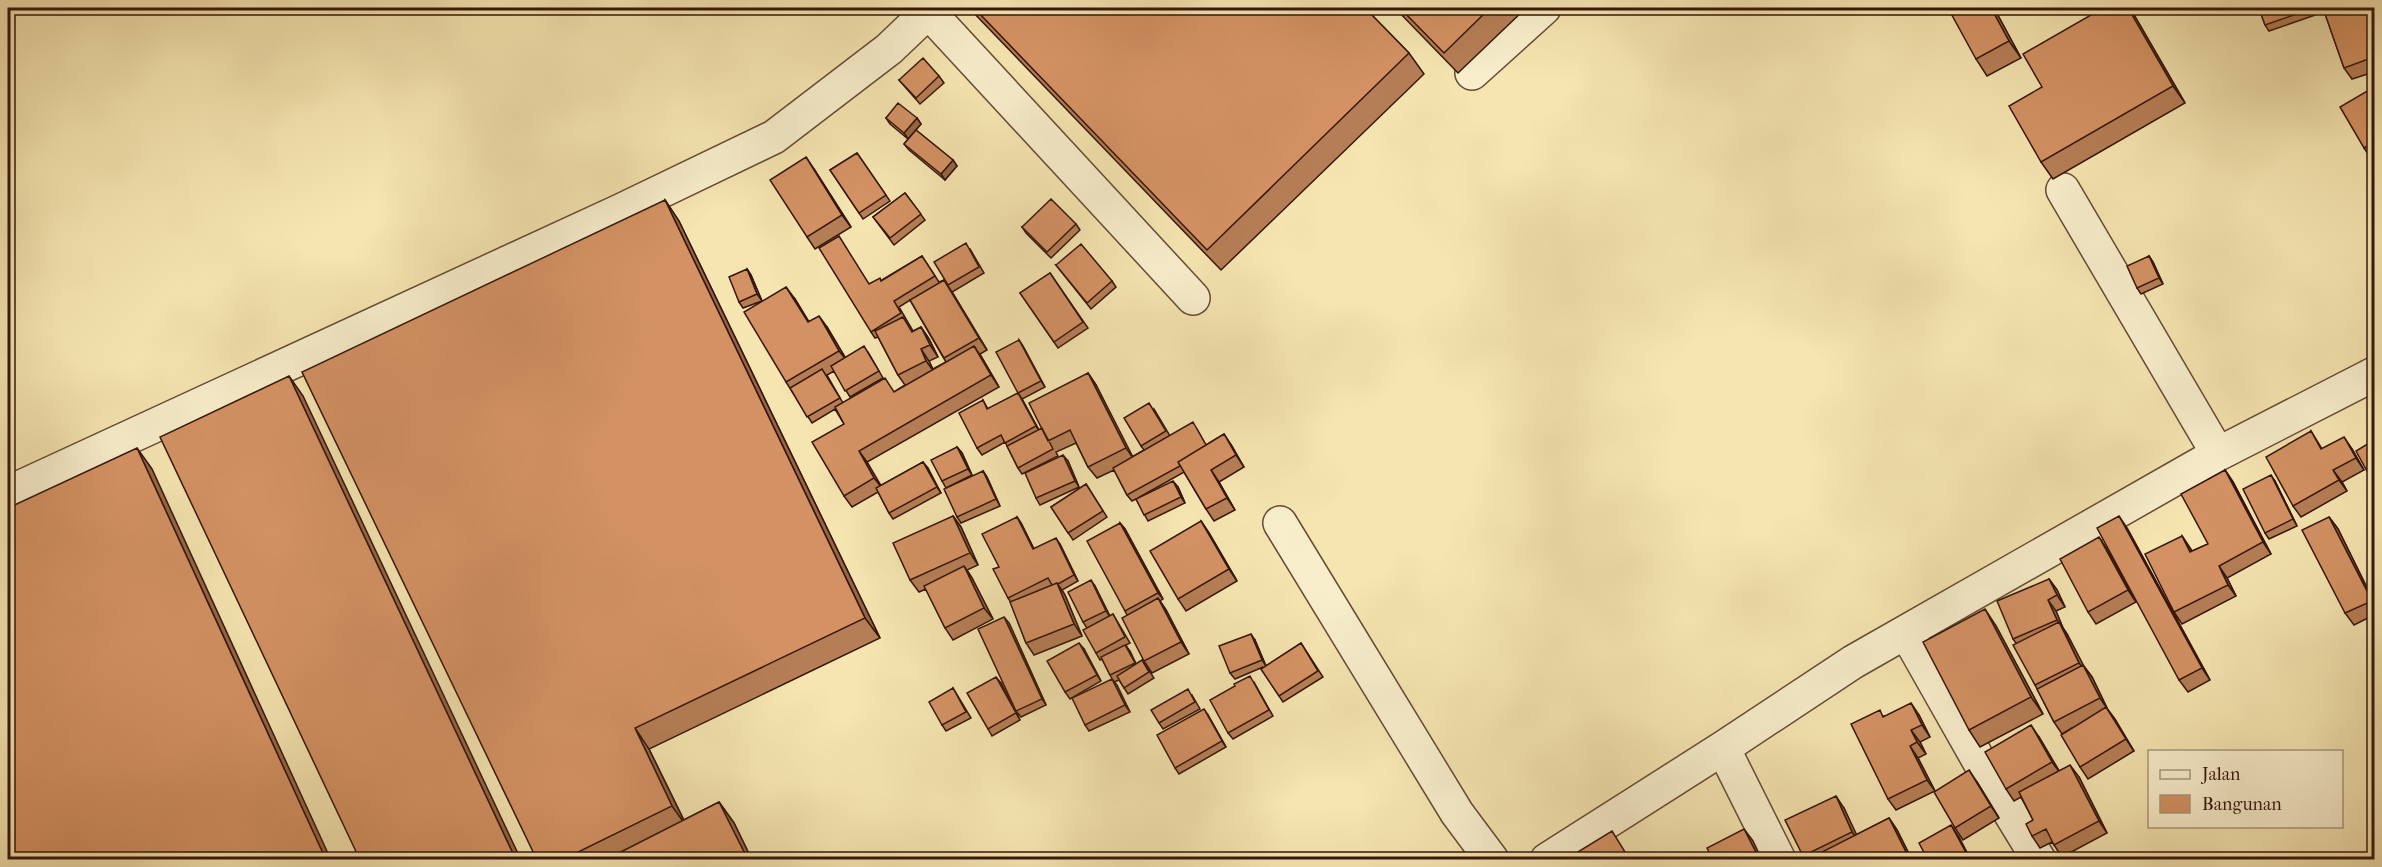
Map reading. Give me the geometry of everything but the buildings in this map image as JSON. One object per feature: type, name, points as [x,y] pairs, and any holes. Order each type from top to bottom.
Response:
[{"type":"street","points":[[1472,73],[1544,8]]},
{"type":"street","points":[[8,493],[620,211],[774,137],[889,49],[928,9],[1193,298]]},
{"type":"street","points":[[2064,190],[2218,454]]},
{"type":"street","points":[[1547,860],[1853,662],[2218,454],[2374,374]]},
{"type":"street","points":[[1280,523],[1457,813],[1492,860]]},
{"type":"street","points":[[1906,632],[1987,775],[2039,860]]},
{"type":"street","points":[[1723,748],[1779,860]]}]
